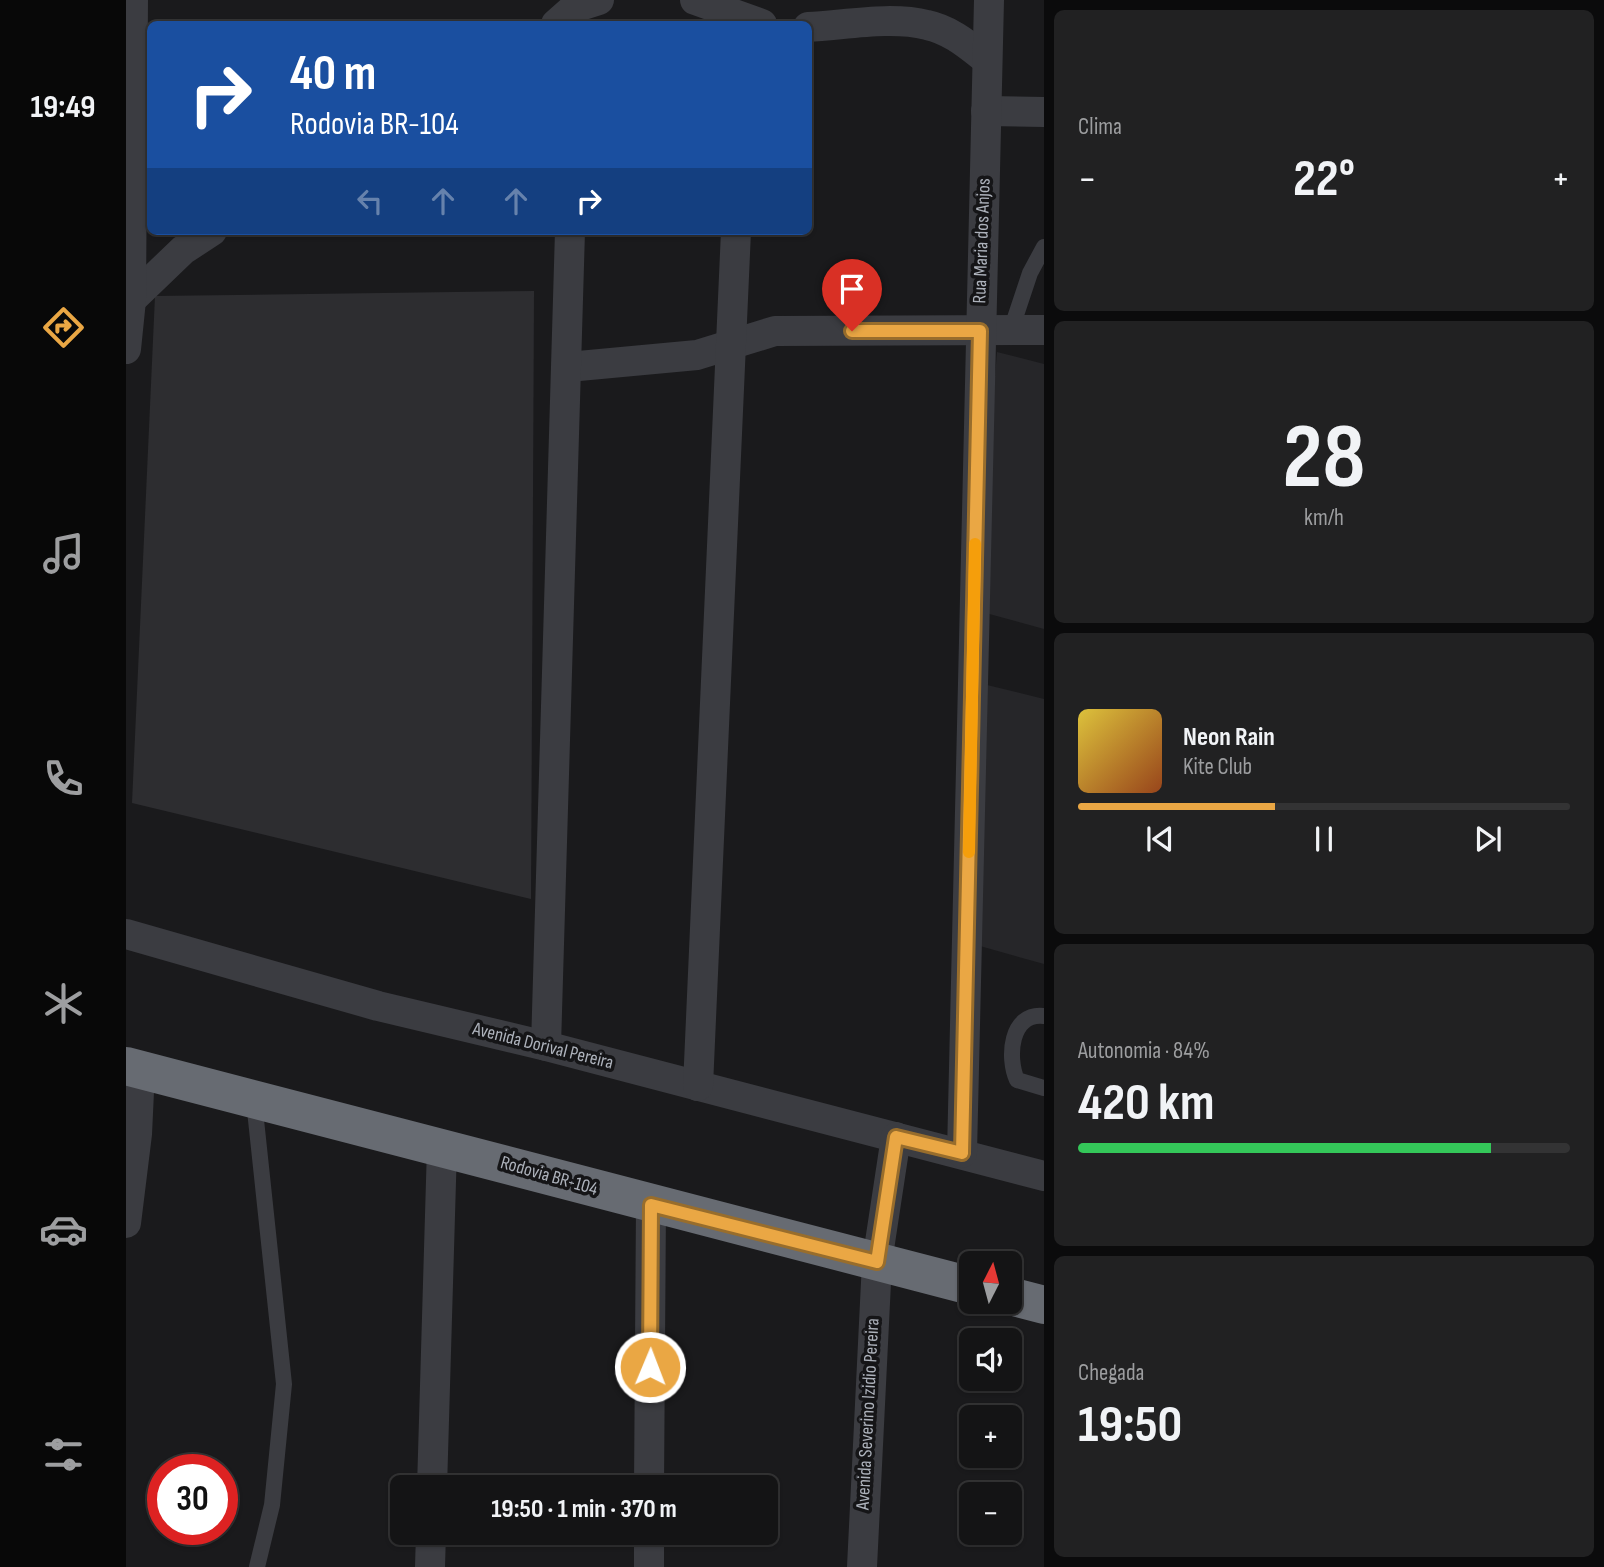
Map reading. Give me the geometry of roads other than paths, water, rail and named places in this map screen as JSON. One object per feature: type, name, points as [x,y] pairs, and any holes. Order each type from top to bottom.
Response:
[{"type":"highway","name":"Rodovia BR-104","points":[[133,1068],[442,1147],[651,1205],[959,1283]]},
{"type":"highway","points":[[1022,1299],[1044,1305]]},
{"type":"street","points":[[126,349],[131,300],[133,0]]},
{"type":"street","points":[[695,0],[754,21]]},
{"type":"street","name":"Rua Maria dos Anjos","points":[[962,1153],[989,0]]},
{"type":"street","points":[[812,27],[888,22],[927,24],[960,38],[987,60]]},
{"type":"street","points":[[986,111],[1044,112]]},
{"type":"street","points":[[131,300],[183,250],[206,235]]},
{"type":"street","points":[[546,1045],[570,235]]},
{"type":"street","points":[[698,1086],[736,235]]},
{"type":"street","points":[[568,367],[697,355],[775,331],[1044,330]]},
{"type":"street","name":"Avenida Dorival Pereira","points":[[126,934],[378,1006],[546,1045],[1044,1176]]},
{"type":"street","points":[[126,1223],[137,1134],[133,1068]]},
{"type":"street","name":"Avenida Severino Izidio Pereira","points":[[862,1567],[877,1262],[896,1137]]},
{"type":"street","points":[[432,1475],[442,1147]]},
{"type":"street","points":[[649,1475],[651,1205]]},
{"type":"street","points":[[430,1567],[431,1545]]},
{"type":"street","points":[[649,1545],[649,1567]]},
{"type":"lane","points":[[1011,330],[1030,273],[1044,247]]},
{"type":"lane","points":[[1044,1016],[1025,1022],[1015,1035],[1010,1054],[1017,1080],[1044,1087]]},
{"type":"lane","points":[[254,1099],[284,1384],[272,1506],[257,1567]]}]
